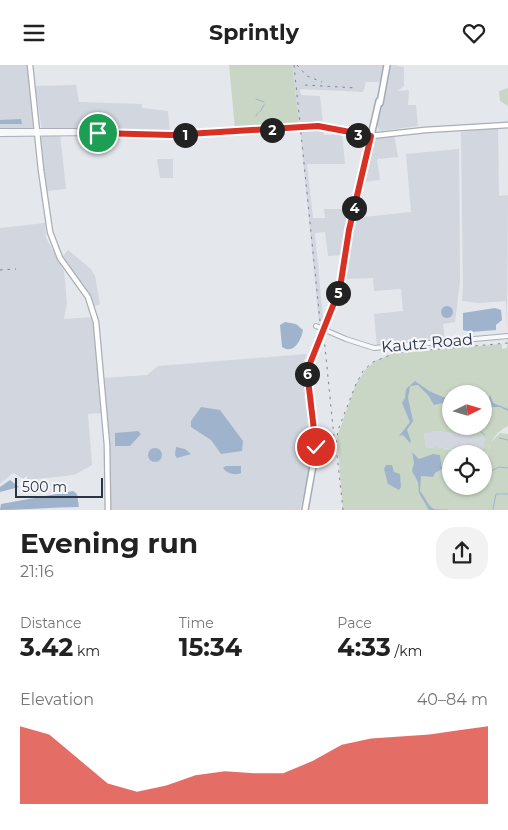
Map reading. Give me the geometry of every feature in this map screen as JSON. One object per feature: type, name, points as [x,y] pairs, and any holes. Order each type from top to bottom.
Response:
[{"type":"main road","points":[[31,65],[48,224],[53,242],[62,261],[84,289],[92,306],[96,322],[107,445],[108,510]]},
{"type":"main road","points":[[303,510],[314,443],[304,373],[321,327],[340,288],[348,233],[366,165],[387,65]]},
{"type":"main road","points":[[373,134],[508,124]]},
{"type":"street","points":[[0,132],[165,136],[312,126],[373,134]]},
{"type":"street","name":"Kautz Road","points":[[321,327],[374,348],[508,336]]},
{"type":"shaded area","points":[[0,65],[29,65],[33,129],[0,130]]},
{"type":"shaded area","points":[[292,65],[385,65],[382,82],[366,82],[363,92],[300,89],[301,95],[320,96],[323,124],[299,124]]},
{"type":"shaded area","points":[[389,66],[404,67],[404,86],[398,91],[409,90],[408,105],[416,105],[418,126],[380,131],[377,126]]},
{"type":"shaded area","points":[[76,85],[79,102],[142,104],[142,108],[168,111],[170,134],[42,130],[35,86]]},
{"type":"shaded area","points":[[323,127],[324,135],[342,134],[345,164],[307,164],[313,218],[325,218],[324,209],[352,209],[343,255],[328,256],[325,232],[315,233],[323,318],[319,323],[300,128]]},
{"type":"shaded area","points":[[498,127],[499,196],[508,195],[507,335],[506,301],[478,303],[462,301],[461,132]]},
{"type":"shaded area","points":[[60,134],[66,189],[46,191],[41,138],[44,135]]},
{"type":"shaded area","points":[[394,134],[398,157],[377,159],[380,180],[363,182],[375,139]]},
{"type":"shaded area","points":[[459,149],[460,282],[455,322],[443,324],[445,341],[377,347],[374,314],[403,311],[401,289],[374,291],[373,278],[343,279],[354,218],[411,212],[406,154]]},
{"type":"shaded area","points":[[157,159],[173,159],[173,178],[160,178]]},
{"type":"shaded area","points":[[45,223],[46,238],[64,271],[67,303],[64,319],[94,317],[103,413],[88,414],[92,465],[76,474],[66,476],[26,480],[13,473],[0,484],[0,228]]},
{"type":"shaded area","points":[[68,250],[91,269],[95,276],[100,304],[94,307],[83,285],[62,257]]},
{"type":"shaded area","points":[[307,354],[303,363],[302,382],[310,429],[309,470],[300,510],[109,510],[103,378],[147,375],[158,366]]},
{"type":"shaded area","points":[[437,431],[442,432],[442,435],[464,435],[485,438],[484,445],[442,445],[442,448],[426,448],[424,432]]},
{"type":"green space","points":[[229,65],[292,65],[299,124],[235,129]]},
{"type":"green space","points":[[508,88],[508,106],[500,101],[499,91]]},
{"type":"green space","points":[[508,337],[508,426],[500,431],[492,441],[500,433],[508,434],[508,510],[343,510],[337,437],[356,384],[365,370],[375,361],[392,354],[502,344],[502,349],[507,348]],"holes":[[[442,385],[492,385],[492,435],[464,435],[485,438],[484,445],[492,445],[492,495],[442,495],[442,448],[426,448],[424,433],[442,432]]]},
{"type":"water","points":[[21,119],[22,124],[0,124],[0,120]]},
{"type":"water","points":[[445,306],[449,306],[453,312],[449,318],[445,318],[441,314],[441,310]]},
{"type":"water","points":[[495,308],[501,310],[502,320],[496,325],[496,330],[471,332],[463,330],[463,313]]},
{"type":"water","points":[[285,322],[296,324],[303,330],[299,342],[290,349],[282,347],[280,325]]},
{"type":"water","points":[[415,381],[429,391],[442,397],[442,403],[434,405],[428,395],[418,385],[410,386],[408,398],[413,421],[407,430],[410,443],[403,435],[399,436],[410,422],[402,403],[405,398],[406,389]]},
{"type":"water","points":[[492,400],[493,403],[508,409],[508,411],[500,407],[492,407]]},
{"type":"water","points":[[201,407],[220,410],[243,441],[242,451],[221,454],[211,440],[191,427],[191,421]]},
{"type":"water","points":[[138,431],[141,434],[130,446],[115,446],[115,433]]},
{"type":"water","points":[[176,447],[185,449],[191,454],[177,458],[175,455]]},
{"type":"water","points":[[155,448],[160,450],[162,455],[160,460],[155,462],[150,460],[148,455],[150,450]]},
{"type":"water","points":[[412,452],[419,459],[433,454],[440,455],[442,469],[435,473],[433,477],[421,476],[420,491],[432,508],[449,510],[429,510],[419,493],[418,482],[412,471],[414,463]]},
{"type":"water","points":[[386,465],[392,465],[394,472],[400,474],[401,487],[399,490],[388,484],[384,469]]},
{"type":"water","points":[[226,466],[241,466],[241,473],[228,473],[223,468]]},
{"type":"water","points":[[10,480],[19,487],[0,492],[0,487]]},
{"type":"water","points":[[73,491],[77,494],[79,507],[0,510],[1,504]]},
{"type":"waterway","points":[[379,92],[381,85]]},
{"type":"waterway","points":[[256,99],[264,102]]},
{"type":"waterway","points":[[260,112],[264,105]]},
{"type":"waterway","points":[[499,438],[508,440]]},
{"type":"waterway","points":[[492,470],[499,467],[508,468]]},
{"type":"waterway","points":[[493,509],[496,494],[508,494]]},
{"type":"railway","points":[[294,65],[320,321]]},
{"type":"railway","points":[[297,65],[307,76],[322,82]]},
{"type":"railway","points":[[305,85],[357,88]]},
{"type":"railway","points":[[0,270],[16,269]]},
{"type":"railway","points":[[324,337],[334,437]]},
{"type":"railway","points":[[343,510],[336,445],[338,430],[363,371],[373,362],[395,353],[508,343]]},
{"type":"route","points":[[98,133],[152,135],[214,134],[318,126],[371,136],[366,165],[348,233],[344,271],[340,288],[307,371],[307,384],[317,439],[316,447]]}]
